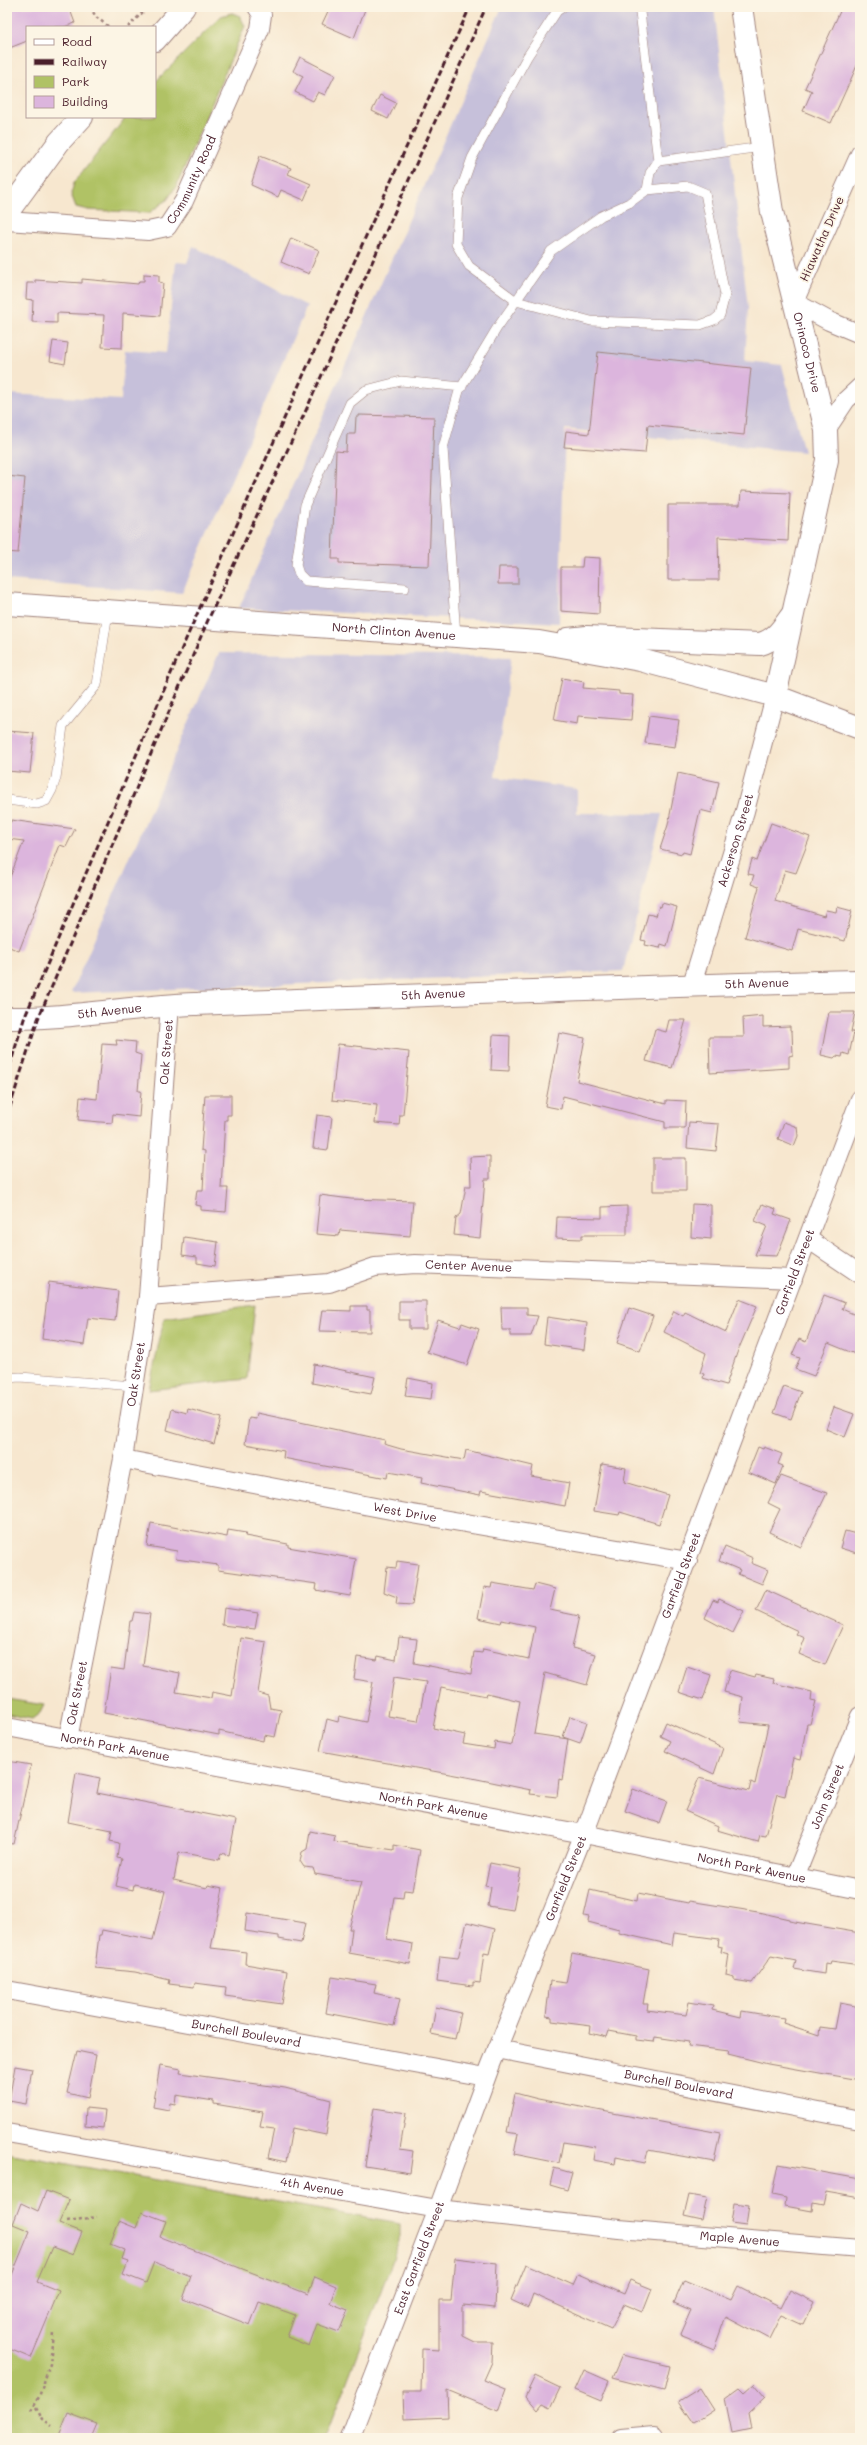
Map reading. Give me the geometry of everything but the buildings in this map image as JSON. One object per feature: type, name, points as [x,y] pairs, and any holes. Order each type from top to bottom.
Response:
[{"type":"main road","points":[[156,39],[184,7]]},
{"type":"main road","name":"Orinoco Drive","points":[[741,7],[772,212],[826,430],[828,460],[775,696]]},
{"type":"main road","points":[[7,213],[59,142],[81,118]]},
{"type":"main road","name":"North Clinton Avenue","points":[[7,604],[542,643],[640,660],[775,696]]},
{"type":"main road","points":[[542,643],[587,637],[760,644],[767,642],[780,632],[795,610]]},
{"type":"main road","points":[[775,696],[860,728]]},
{"type":"main road","name":"5th Avenue","points":[[7,1018],[38,1019],[170,1005],[692,984],[860,981]]},
{"type":"street","name":"Community Road","points":[[7,221],[148,231],[167,227],[184,201],[260,29],[262,15],[257,7]]},
{"type":"street","name":"Hiawatha Drive","points":[[794,302],[860,154]]},
{"type":"street","points":[[794,302],[829,321],[860,334]]},
{"type":"street","points":[[826,430],[846,400],[860,387]]},
{"type":"street","name":"Ackerson Street","points":[[692,984],[745,811],[775,696]]},
{"type":"street","name":"Oak Street","points":[[68,1739],[124,1459],[148,1297],[170,1005]]},
{"type":"street","name":"Garfield Street","points":[[486,2077],[584,1834],[688,1561],[860,1099]]},
{"type":"street","points":[[808,1239],[860,1274]]},
{"type":"street","name":"Center Avenue","points":[[148,1297],[328,1283],[374,1268],[415,1264],[792,1279]]},
{"type":"street","name":"West Drive","points":[[124,1459],[401,1512],[688,1561]]},
{"type":"street","name":"John Street","points":[[795,1877],[860,1716]]},
{"type":"street","name":"North Park Avenue","points":[[7,1727],[584,1834],[860,1890]]},
{"type":"street","name":"Burchell Boulevard","points":[[7,1990],[486,2077]]},
{"type":"street","name":"Burchell Boulevard","points":[[497,2049],[860,2120]]},
{"type":"street","name":"East Garfield Street","points":[[350,2438],[438,2210],[486,2077]]},
{"type":"street","name":"4th Avenue","points":[[7,2133],[438,2210],[619,2229]]},
{"type":"street","name":"Maple Avenue","points":[[619,2229],[860,2249]]},
{"type":"street","points":[[620,2438],[654,2435]]},
{"type":"lane","points":[[456,637],[443,448],[462,387],[516,301],[551,251],[601,216],[629,203],[647,190],[688,186],[705,193],[725,294],[720,315],[714,320],[700,325],[591,321],[516,301],[469,266],[456,244],[458,198],[472,158],[527,57],[557,11],[563,7]]},
{"type":"lane","points":[[637,7],[640,12],[658,161],[650,173],[647,190]]},
{"type":"lane","points":[[658,161],[762,147]]},
{"type":"lane","points":[[405,588],[306,581],[299,574],[296,565],[305,505],[339,422],[350,403],[366,390],[401,381],[462,387]]},
{"type":"lane","points":[[7,800],[37,804],[46,801],[52,790],[56,778],[63,726],[97,685],[108,612]]},
{"type":"lane","points":[[7,1378],[20,1377],[134,1386]]},
{"type":"path","points":[[90,7],[96,17],[108,26]]},
{"type":"path","points":[[129,26],[148,7]]},
{"type":"path","points":[[67,2221],[97,2217]]},
{"type":"path","points":[[31,2410],[39,2397],[50,2364],[52,2333]]},
{"type":"path","points":[[36,2407],[44,2419],[52,2426]]},
{"type":"shaded area","points":[[502,7],[714,7],[748,308],[745,361],[782,365],[804,452],[565,429],[559,623],[239,608]]},
{"type":"shaded area","points":[[193,246],[307,306],[182,593],[7,580],[7,394],[121,400],[125,350],[166,353],[176,262],[187,263]]},
{"type":"shaded area","points":[[219,653],[511,657],[495,777],[577,789],[577,813],[662,814],[623,971],[71,993]]},
{"type":"green space","points":[[232,13],[240,16],[245,26],[177,185],[167,200],[149,213],[88,210],[76,207],[71,194],[74,183],[125,118],[156,118],[156,81],[221,16]]},
{"type":"green space","points":[[255,1305],[247,1379],[149,1390],[164,1318]]},
{"type":"green space","points":[[7,1699],[44,1705],[40,1713],[32,1719],[7,1714]]},
{"type":"green space","points":[[7,2153],[400,2224],[400,2241],[325,2438],[7,2438]]},
{"type":"railway","points":[[7,1075],[24,1019],[178,657],[336,302],[470,7]]},
{"type":"railway","points":[[7,1116],[38,1019],[208,620],[308,406],[486,7]]}]
